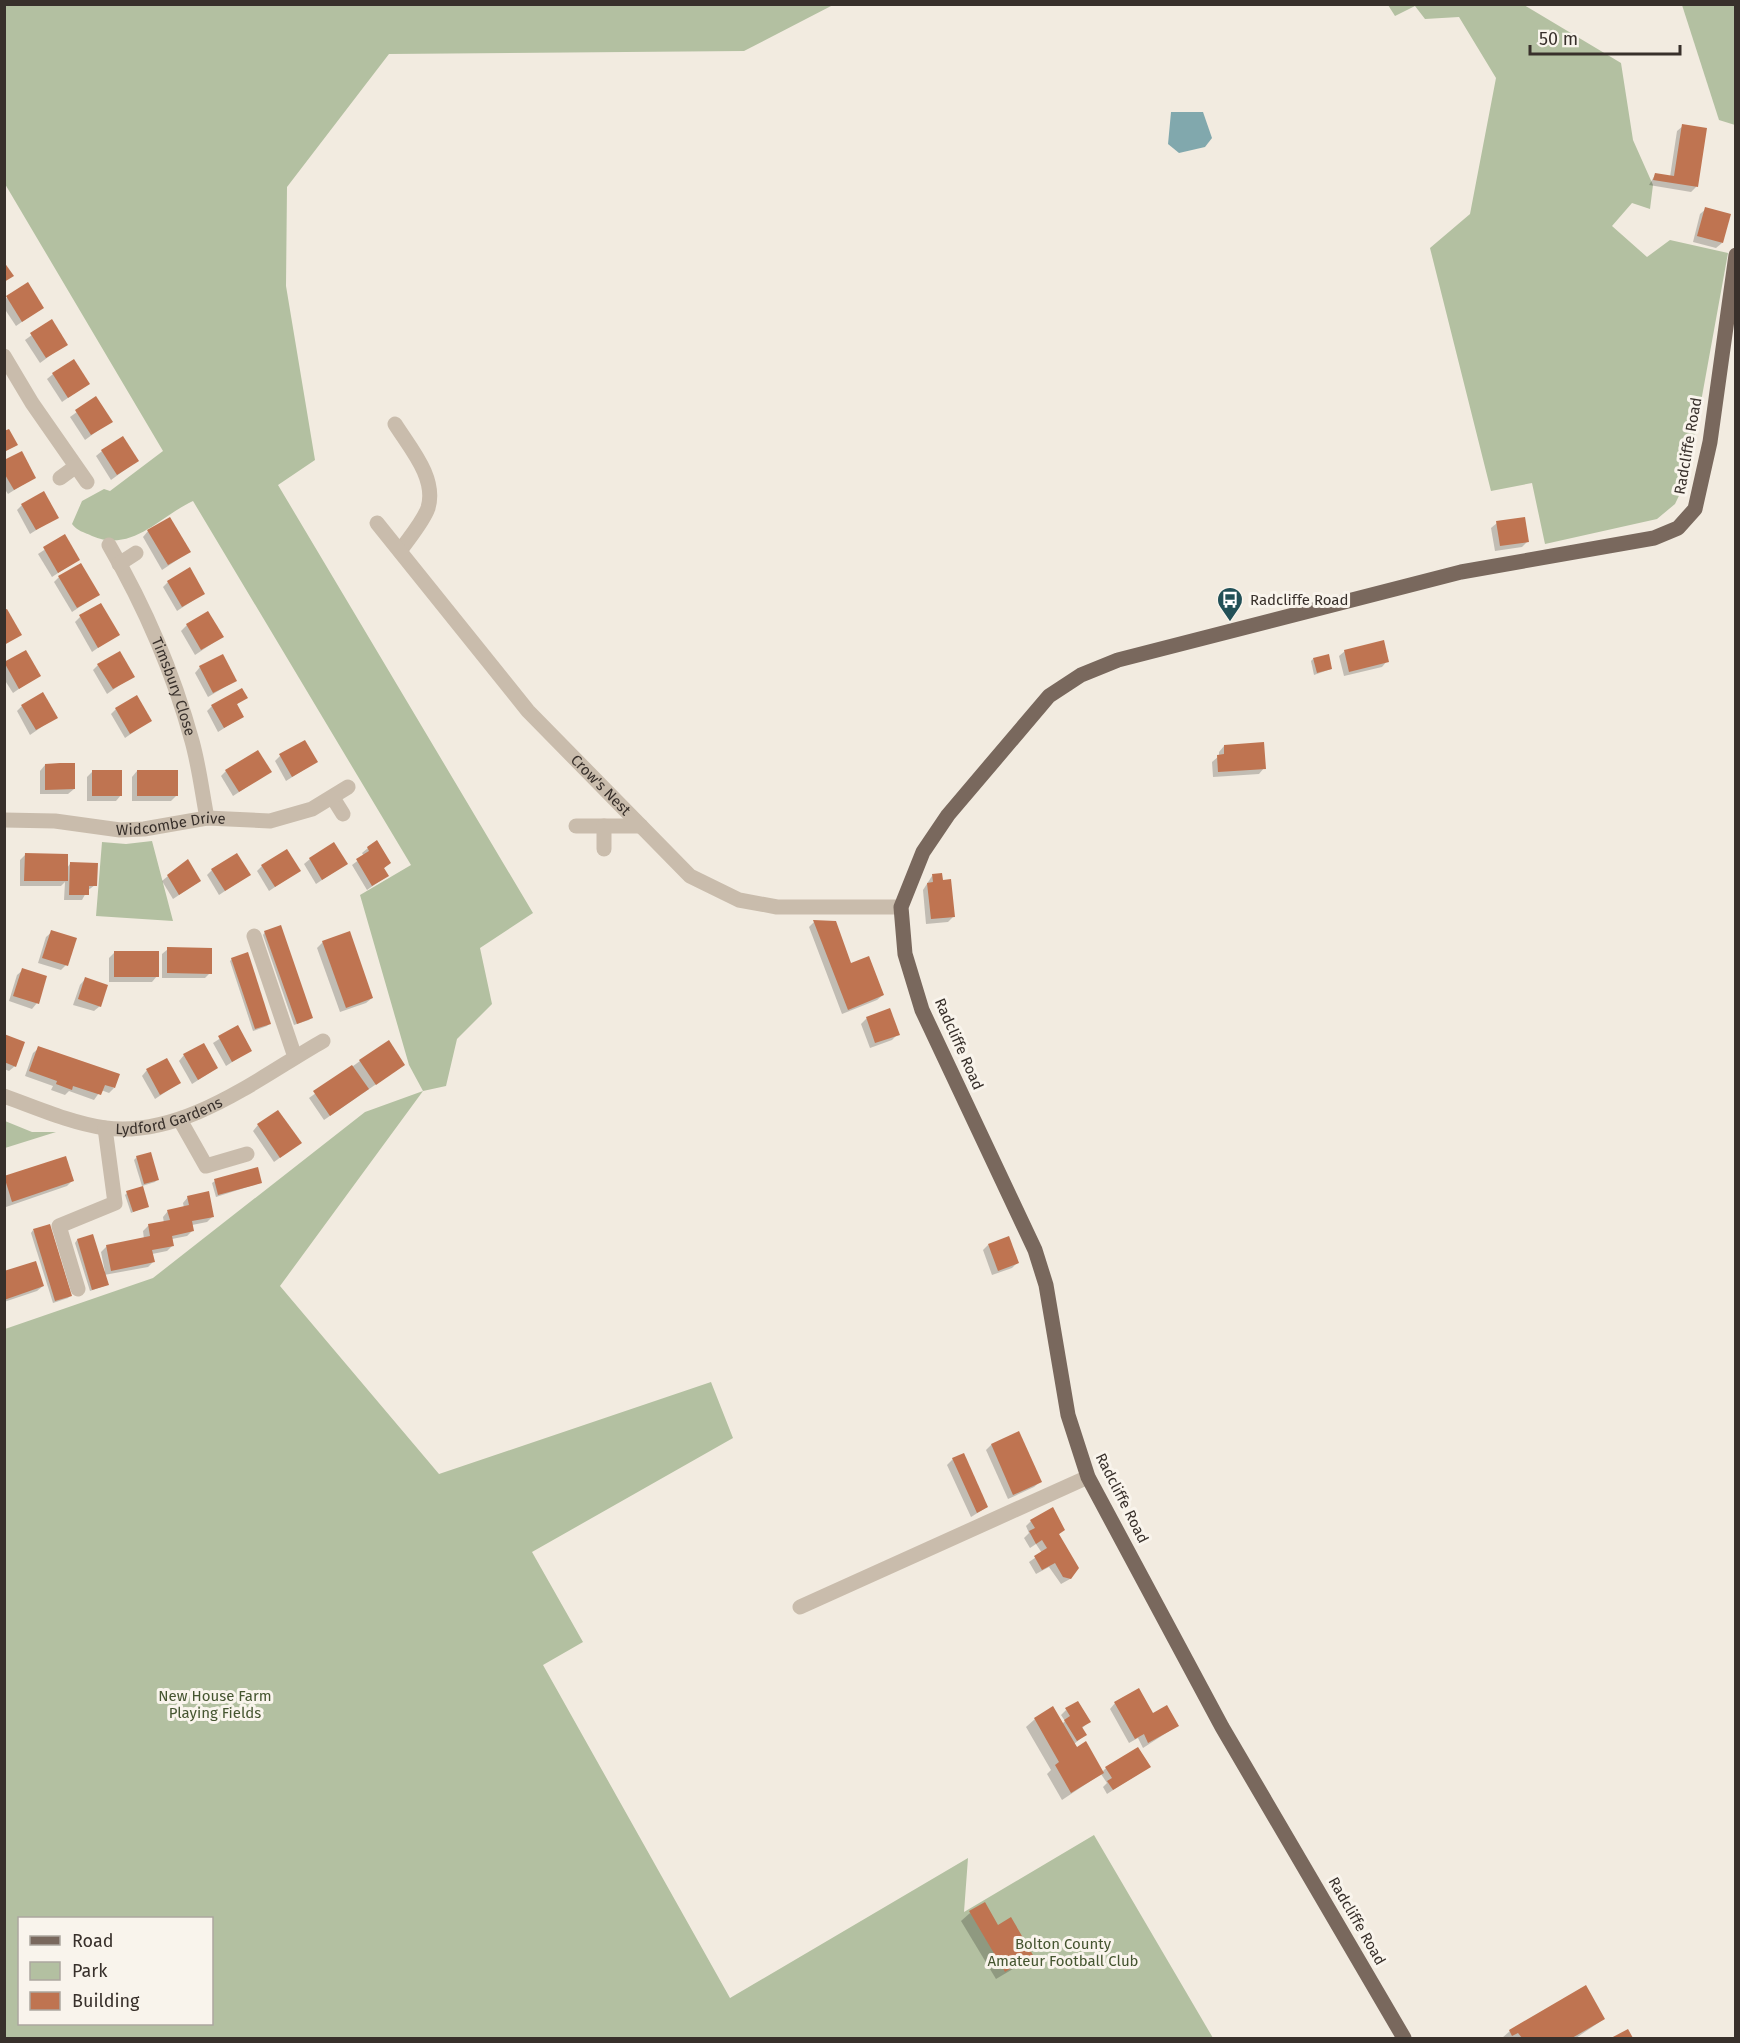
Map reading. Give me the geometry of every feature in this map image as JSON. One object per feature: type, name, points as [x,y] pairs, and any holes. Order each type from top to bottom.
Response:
[{"type":"main road","name":"Radcliffe Road","points":[[1404,2038],[1221,1727],[1089,1477],[1068,1415],[1046,1285],[1038,1259],[922,1010],[905,954],[901,907],[923,852],[948,815],[1049,696],[1081,675],[1118,660],[1461,572],[1653,538],[1678,528],[1695,508],[1709,445],[1736,255]]},
{"type":"street","points":[[4,356],[87,482]]},
{"type":"street","points":[[395,424],[426,475],[429,492],[428,509],[400,551]]},
{"type":"street","points":[[60,478],[75,467]]},
{"type":"street","name":"Crow's Nest","points":[[377,523],[528,711],[690,876],[739,900],[777,907],[901,907]]},
{"type":"street","name":"Timsbury Close","points":[[109,545],[157,640],[179,699],[192,743],[207,818]]},
{"type":"street","points":[[119,564],[136,553]]},
{"type":"street","name":"Widcombe Drive","points":[[4,820],[55,820],[120,830],[144,829],[207,818],[270,820],[312,809],[348,787]]},
{"type":"street","points":[[333,798],[343,814]]},
{"type":"street","points":[[576,826],[641,826]]},
{"type":"street","points":[[604,826],[604,849]]},
{"type":"street","points":[[254,936],[295,1056]]},
{"type":"street","name":"Lydford Gardens","points":[[4,1096],[59,1116],[105,1128],[142,1129],[180,1120],[279,1069],[295,1056],[323,1041]]},
{"type":"street","points":[[180,1120],[206,1166],[247,1154]]},
{"type":"street","points":[[78,1289],[59,1226],[115,1203],[105,1128]]},
{"type":"street","points":[[800,1607],[1089,1477]]},
{"type":"green space","points":[[5,5],[833,5],[744,51],[389,54],[287,187],[286,286],[315,460],[278,485],[533,913],[480,948],[492,1004],[457,1039],[446,1086],[423,1091],[409,1065],[360,895],[411,865],[193,501],[145,531],[120,540],[106,540],[92,536],[78,530],[72,524],[82,501],[104,489],[110,491],[163,451],[5,184]]},
{"type":"green space","points":[[1388,5],[1524,5],[1621,63],[1633,140],[1653,185],[1650,209],[1632,203],[1612,226],[1647,257],[1670,240],[1728,253],[1687,479],[1675,504],[1657,519],[1545,544],[1532,483],[1491,491],[1430,248],[1470,214],[1496,78],[1459,17],[1425,19],[1415,6],[1395,16]]},
{"type":"green space","points":[[1682,5],[1735,5],[1735,125],[1719,120]]},
{"type":"green space","points":[[152,841],[173,921],[96,916],[102,842],[126,844]]},
{"type":"green space","name":"New House Farm Playing Fields","points":[[423,1091],[280,1286],[439,1474],[711,1382],[733,1438],[532,1552],[583,1642],[543,1665],[730,1998],[968,1858],[964,1912],[1094,1835],[1213,2038],[5,2038],[5,1329],[153,1278],[365,1112]]},
{"type":"green space","points":[[5,1121],[32,1132],[56,1132],[5,1148]]},
{"type":"water","points":[[1171,112],[1203,112],[1212,138],[1205,147],[1179,153],[1168,144]]},
{"type":"building","points":[[1682,124],[1707,128],[1698,187],[1653,180],[1655,173],[1674,176]]},
{"type":"building","points":[[1705,207],[1731,214],[1723,243],[1697,236]]},
{"type":"building","points":[[4,262],[14,276],[4,282]]},
{"type":"building","points":[[28,282],[44,308],[22,322],[6,296]]},
{"type":"building","points":[[52,319],[68,345],[46,358],[30,333]]},
{"type":"building","points":[[74,359],[90,384],[68,398],[52,373]]},
{"type":"building","points":[[96,396],[113,422],[91,435],[75,410]]},
{"type":"building","points":[[9,429],[18,445],[4,452],[4,431]]},
{"type":"building","points":[[123,436],[139,461],[117,475],[101,450]]},
{"type":"building","points":[[22,451],[36,478],[14,490],[4,473],[4,460]]},
{"type":"building","points":[[44,491],[59,518],[36,530],[21,504]]},
{"type":"building","points":[[170,517],[191,552],[168,565],[147,530]]},
{"type":"building","points":[[1525,517],[1529,542],[1500,546],[1496,521]]},
{"type":"building","points":[[65,534],[80,560],[58,573],[43,547]]},
{"type":"building","points":[[81,563],[100,595],[77,608],[58,576]]},
{"type":"building","points":[[190,567],[205,594],[182,607],[167,581]]},
{"type":"building","points":[[101,603],[120,635],[98,648],[79,615]]},
{"type":"building","points":[[7,609],[22,635],[4,645],[4,610]]},
{"type":"building","points":[[208,611],[224,637],[201,650],[186,624]]},
{"type":"building","points":[[1384,640],[1389,662],[1349,672],[1344,650]]},
{"type":"building","points":[[26,650],[41,676],[19,689],[4,662]]},
{"type":"building","points":[[120,651],[135,677],[113,689],[97,664]]},
{"type":"building","points":[[223,654],[237,681],[213,693],[199,666]]},
{"type":"building","points":[[1329,654],[1332,669],[1317,673],[1313,658]]},
{"type":"building","points":[[242,688],[248,698],[237,704],[244,717],[224,728],[211,705]]},
{"type":"building","points":[[43,692],[58,718],[36,730],[21,705]]},
{"type":"building","points":[[137,695],[152,721],[130,734],[115,708]]},
{"type":"building","points":[[305,740],[318,762],[292,777],[279,754]]},
{"type":"building","points":[[1264,742],[1266,769],[1218,772],[1217,755],[1224,754],[1224,745]]},
{"type":"building","points":[[258,750],[272,772],[239,792],[225,770]]},
{"type":"building","points":[[75,763],[75,789],[45,790],[45,764]]},
{"type":"building","points":[[92,770],[122,770],[122,796],[92,796]]},
{"type":"building","points":[[137,770],[178,770],[178,796],[137,796]]},
{"type":"building","points":[[377,840],[391,863],[384,868],[389,876],[372,886],[356,859],[369,851],[367,847]]},
{"type":"building","points":[[334,842],[348,864],[322,880],[309,858]]},
{"type":"building","points":[[287,849],[301,871],[275,887],[261,865]]},
{"type":"building","points":[[25,853],[68,854],[68,881],[24,881]]},
{"type":"building","points":[[237,853],[251,875],[225,891],[211,869]]},
{"type":"building","points":[[188,859],[201,881],[179,895],[167,875]]},
{"type":"building","points":[[70,862],[98,863],[97,886],[89,886],[89,895],[69,895]]},
{"type":"building","points":[[942,873],[943,880],[951,879],[955,917],[931,919],[927,883],[933,882],[932,874]]},
{"type":"building","points":[[813,920],[836,921],[851,963],[869,956],[884,995],[848,1010]]},
{"type":"building","points":[[281,925],[313,1018],[297,1024],[264,931]]},
{"type":"building","points":[[51,930],[77,938],[68,966],[42,958]]},
{"type":"building","points":[[350,931],[373,998],[346,1008],[322,941]]},
{"type":"building","points":[[167,947],[212,948],[212,974],[167,973]]},
{"type":"building","points":[[114,951],[159,951],[159,977],[114,977]]},
{"type":"building","points":[[248,952],[271,1024],[255,1029],[231,958]]},
{"type":"building","points":[[22,968],[47,976],[39,1004],[13,996]]},
{"type":"building","points":[[85,977],[108,985],[101,1007],[78,999]]},
{"type":"building","points":[[890,1008],[900,1035],[875,1043],[866,1017]]},
{"type":"building","points":[[238,1025],[252,1051],[232,1062],[218,1036]]},
{"type":"building","points":[[4,1034],[25,1042],[16,1067],[4,1062]]},
{"type":"building","points":[[389,1040],[405,1065],[376,1085],[359,1060]]},
{"type":"building","points":[[204,1043],[218,1068],[198,1080],[183,1054]]},
{"type":"building","points":[[38,1046],[120,1074],[115,1088],[105,1085],[101,1095],[73,1086],[72,1090],[56,1084],[57,1081],[29,1071]]},
{"type":"building","points":[[167,1058],[181,1083],[160,1095],[146,1069]]},
{"type":"building","points":[[352,1065],[369,1089],[330,1116],[313,1091]]},
{"type":"building","points":[[278,1110],[302,1143],[280,1158],[257,1124]]},
{"type":"building","points":[[151,1152],[159,1180],[144,1184],[136,1156]]},
{"type":"building","points":[[66,1156],[74,1181],[12,1202],[4,1176]]},
{"type":"building","points":[[258,1167],[262,1183],[218,1195],[214,1179]]},
{"type":"building","points":[[143,1186],[149,1207],[133,1212],[126,1191]]},
{"type":"building","points":[[209,1191],[214,1217],[192,1221],[194,1231],[172,1236],[174,1246],[152,1250],[155,1262],[111,1271],[106,1245],[150,1236],[148,1224],[170,1220],[167,1210],[189,1205],[187,1196]]},
{"type":"building","points":[[50,1224],[72,1296],[55,1301],[33,1229]]},
{"type":"building","points":[[93,1234],[109,1285],[92,1290],[77,1239]]},
{"type":"building","points":[[1009,1236],[1019,1263],[998,1271],[988,1244]]},
{"type":"building","points":[[36,1261],[44,1286],[4,1300],[4,1271]]},
{"type":"building","points":[[1019,1431],[1042,1482],[1013,1495],[991,1444]]},
{"type":"building","points":[[964,1453],[988,1507],[977,1513],[952,1458]]},
{"type":"building","points":[[1053,1507],[1065,1530],[1059,1534],[1079,1568],[1071,1579],[1063,1577],[1055,1563],[1042,1570],[1034,1556],[1047,1548],[1042,1540],[1036,1544],[1029,1531],[1035,1528],[1030,1520]]},
{"type":"building","points":[[1139,1688],[1153,1713],[1167,1705],[1179,1726],[1148,1743],[1144,1734],[1135,1739],[1114,1702]]},
{"type":"building","points":[[1078,1701],[1091,1722],[1082,1727],[1087,1735],[1077,1741],[1064,1720],[1070,1716],[1065,1708]]},
{"type":"building","points":[[1053,1706],[1077,1747],[1086,1741],[1104,1773],[1071,1793],[1055,1765],[1059,1762],[1034,1718]]},
{"type":"building","points":[[1138,1747],[1151,1767],[1113,1790],[1107,1781],[1112,1778],[1105,1767]]},
{"type":"building","points":[[985,1902],[998,1925],[1011,1917],[1033,1955],[1005,1972],[969,1911]]},
{"type":"building","points":[[1586,1985],[1605,2019],[1572,2038],[1522,2038],[1518,2033],[1512,2036],[1509,2030]]},
{"type":"building","points":[[1628,2029],[1633,2038],[1611,2038]]},
{"type":"place","name":"Radcliffe Road","points":[[1230,623]]},
{"type":"park label","name":"Bolton County Amateur Football Club","points":[[1063,1952]]}]
